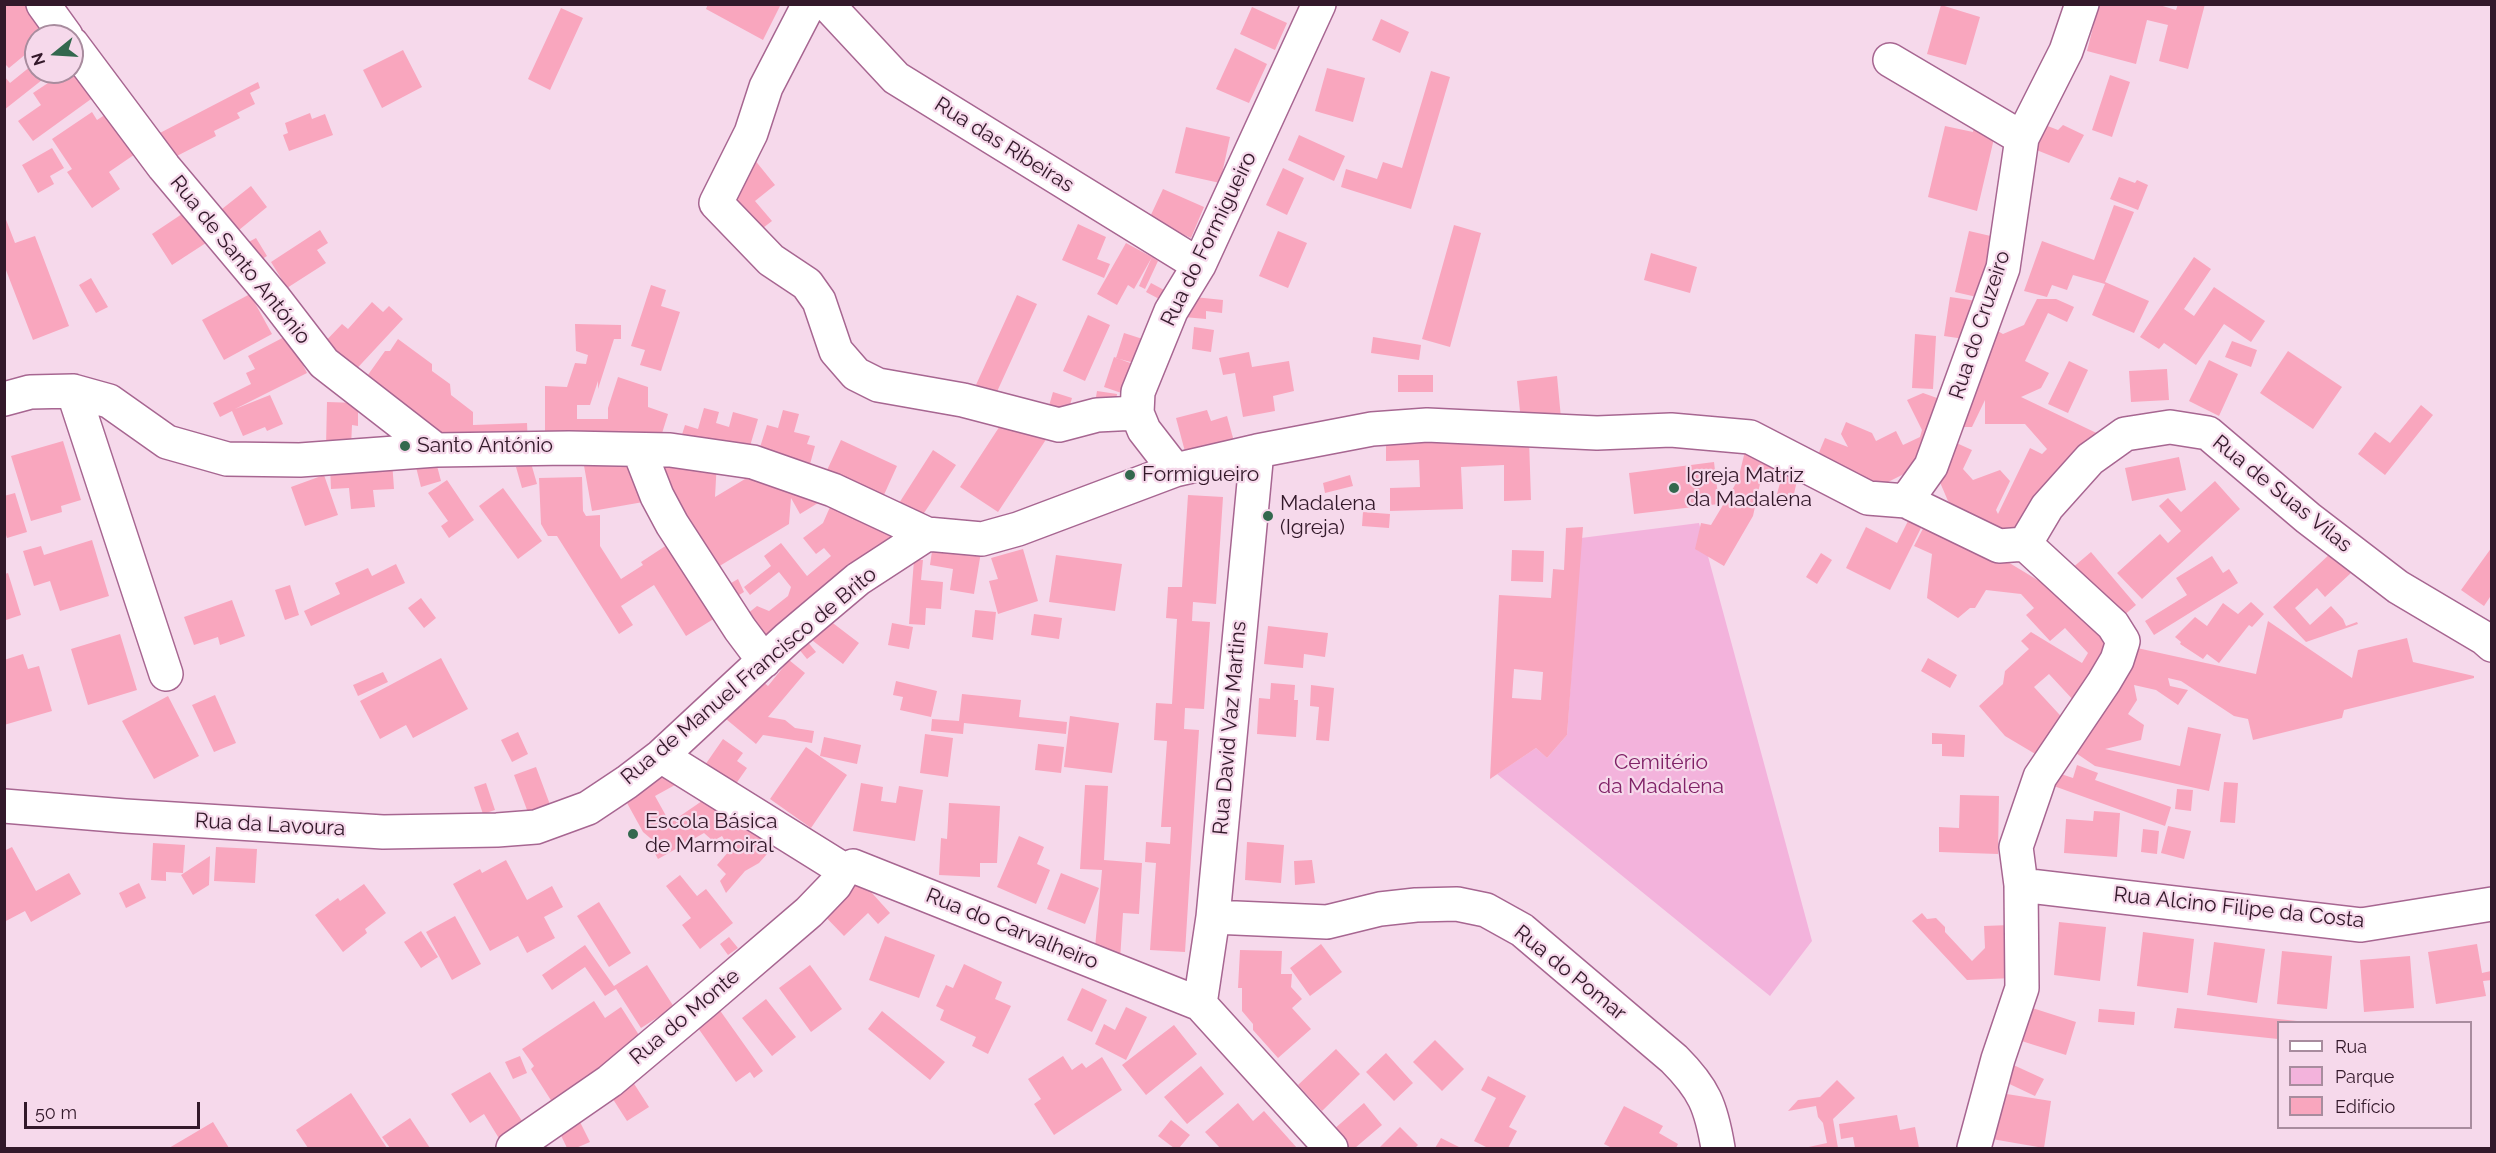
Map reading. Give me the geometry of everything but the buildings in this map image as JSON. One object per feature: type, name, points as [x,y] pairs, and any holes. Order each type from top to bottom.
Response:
[{"type":"street","points":[[43,4],[57,24]]},
{"type":"street","points":[[809,4],[766,87],[751,133],[716,203],[771,260],[807,284],[819,301],[836,351],[856,374],[878,384],[963,400],[1059,425],[1097,415],[1137,413],[1144,430],[1175,470]]},
{"type":"street","name":"Rua das Ribeiras","points":[[827,4],[896,78],[1199,266]]},
{"type":"street","name":"Rua do Formigueiro","points":[[1137,413],[1138,392],[1171,312],[1199,266],[1319,4]]},
{"type":"street","name":"Rua do Cruzeiro","points":[[1906,501],[1931,466],[2003,268],[2022,138],[2066,51],[2082,4]]},
{"type":"street","name":"Rua de Santo António","points":[[84,60],[165,167],[274,298],[324,363],[436,450]]},
{"type":"street","points":[[1890,60],[2022,138]]},
{"type":"street","points":[[73,391],[166,674]]},
{"type":"street","points":[[4,399],[30,392],[73,391],[109,401],[167,442],[226,459],[327,458],[436,450],[670,450],[753,462],[833,490],[927,534],[982,539],[1018,529],[1175,470],[1257,451],[1372,429],[1427,425],[1597,433],[1671,430],[1750,437],[1868,498],[1906,501],[1999,546],[2025,544],[2113,625],[2123,641],[2112,668],[2040,777],[2016,847],[2021,885],[2022,988],[1998,1059],[1974,1149]]},
{"type":"street","name":"Rua de Suas Vílas","points":[[2025,544],[2047,507],[2090,459],[2126,434],[2170,427],[2208,434],[2308,518],[2398,587],[2492,645]]},
{"type":"street","points":[[639,450],[657,496],[672,524],[740,629],[764,661]]},
{"type":"street","name":"Rua David Vaz Martins","points":[[1200,1004],[1213,916],[1257,451]]},
{"type":"street","name":"Rua de Manuel Francisco de Brito","points":[[536,827],[588,808],[627,782],[661,756],[764,661],[858,579],[927,534]]},
{"type":"street","name":"Rua do Carvalheiro","points":[[661,756],[844,870],[853,866],[1200,1004],[1331,1149]]},
{"type":"street","name":"Rua da Lavoura","points":[[4,806],[383,832],[536,827]]},
{"type":"street","name":"Rua do Monte","points":[[513,1149],[610,1081],[704,1002],[809,912],[835,885],[844,870]]},
{"type":"street","name":"Rua Alcino Filipe da Costa","points":[[2021,885],[2361,924],[2492,904]]},
{"type":"street","name":"Rua do Pomar","points":[[1213,916],[1327,922],[1380,909],[1416,905],[1457,904],[1486,910],[1522,930],[1687,1072],[1704,1094],[1714,1122],[1718,1149]]},
{"type":"green space","name":"Cemitério da Madalena","points":[[1699,523],[1812,941],[1770,996],[1497,774],[1536,748],[1547,758],[1567,735],[1581,538]]},
{"type":"place","name":"Santo António","points":[[405,446]]},
{"type":"place","name":"Formigueiro","points":[[1130,475]]},
{"type":"place","name":"Igreja Matriz da Madalena","points":[[1674,488]]},
{"type":"place","name":"Madalena (Igreja)","points":[[1268,516]]},
{"type":"place","name":"Escola Básica de Marmoiral","points":[[633,834]]}]
